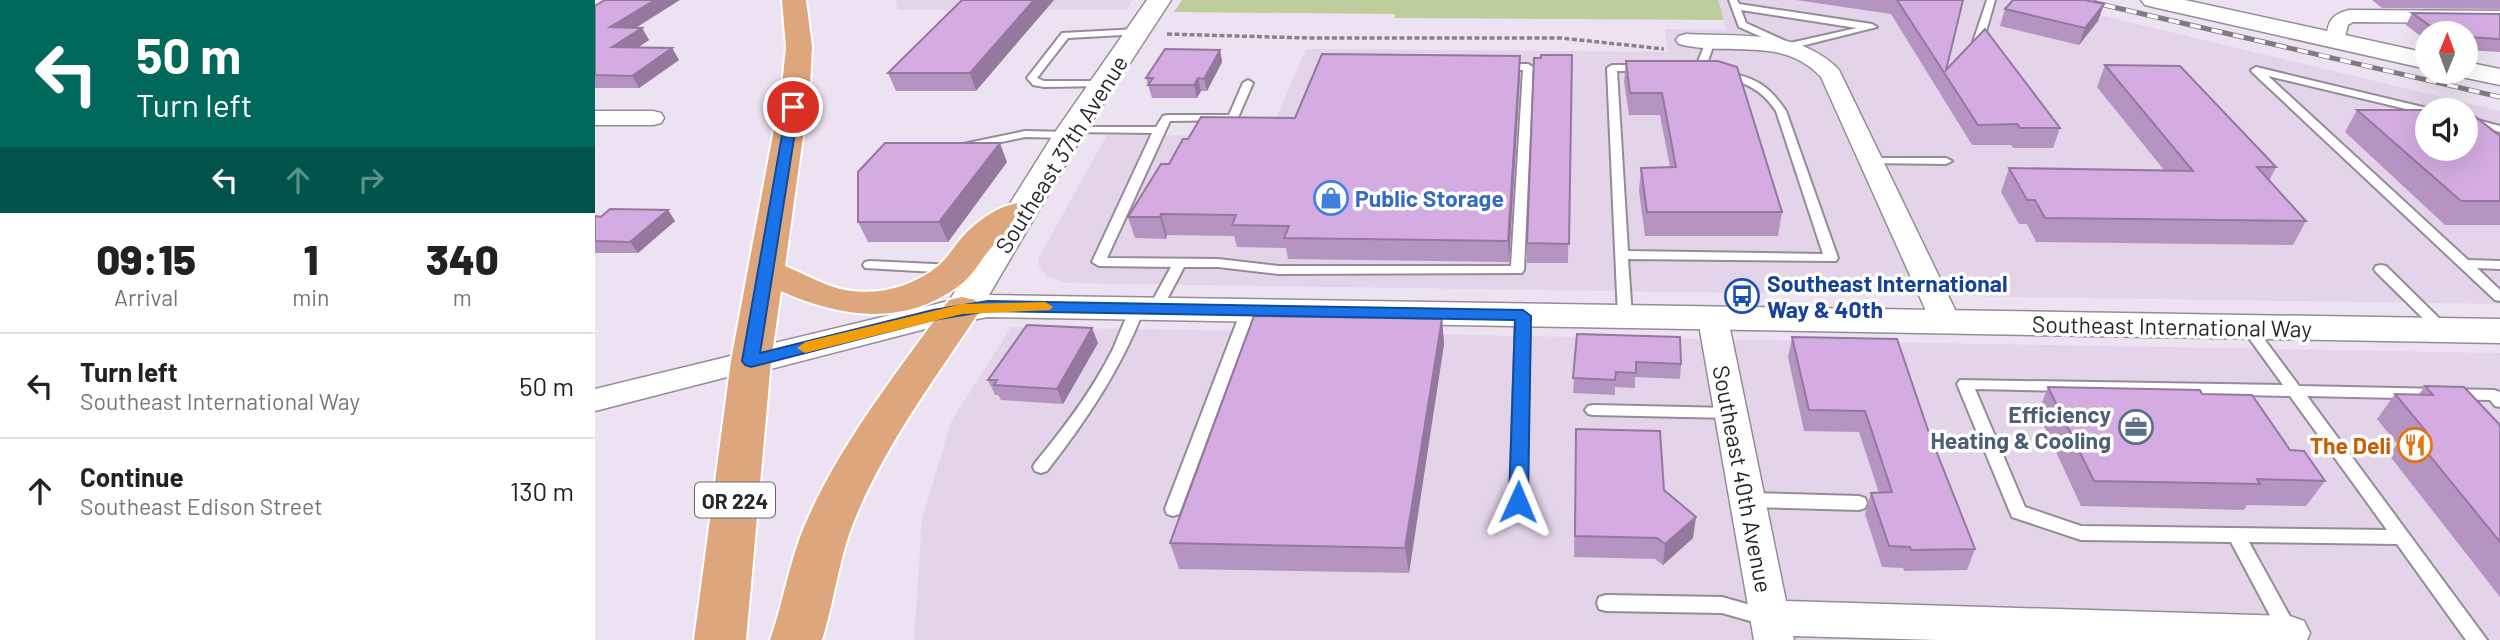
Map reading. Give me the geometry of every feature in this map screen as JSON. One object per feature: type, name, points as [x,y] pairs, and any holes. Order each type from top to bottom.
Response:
[{"type":"highway","name":"OR 224","points":[[720,640],[751,361],[796,86],[799,47],[793,0]]},
{"type":"highway","points":[[796,640],[828,525],[854,472],[959,289],[978,240],[1020,211]]},
{"type":"highway","points":[[766,271],[832,299],[867,303],[910,296],[943,280],[959,289]]},
{"type":"street","name":"Southeast 37th Avenue","points":[[1020,211],[1159,0]]},
{"type":"street","points":[[2158,0],[2415,58]]},
{"type":"street","points":[[2336,40],[2338,22],[2349,16],[2500,17]]},
{"type":"street","points":[[1686,40],[1789,46],[1820,64],[1831,75],[1946,322]]},
{"type":"street","points":[[2478,72],[2500,77]]},
{"type":"street","points":[[595,118],[653,118]]},
{"type":"street","name":"Southeast International Way","points":[[751,361],[959,289],[988,306],[2500,331]]},
{"type":"street","name":"Southeast 40th Avenue","points":[[1713,319],[1772,629]]},
{"type":"street","points":[[595,400],[751,361]]},
{"type":"street","points":[[1772,629],[2292,636]]},
{"type":"lane","points":[[1978,42],[1991,0]]},
{"type":"lane","points":[[1734,3],[1872,27],[1789,46],[1742,25],[1734,3]]},
{"type":"lane","points":[[1103,84],[1037,83],[1032,78],[1065,35],[1138,32]]},
{"type":"lane","points":[[1622,255],[1831,258],[1781,111],[1768,91],[1749,79],[1694,69],[1710,41]]},
{"type":"lane","points":[[1248,83],[1233,118],[1167,118],[1159,130],[1099,262],[1218,263],[1278,270],[1517,270],[1528,67],[1488,66]]},
{"type":"lane","points":[[1625,317],[1612,68],[1662,69]]},
{"type":"lane","points":[[2415,108],[2256,70],[2500,297]]},
{"type":"lane","points":[[2478,123],[2500,128]]},
{"type":"lane","points":[[948,150],[1025,134],[1159,130]]},
{"type":"lane","points":[[1871,161],[1947,161]]},
{"type":"lane","points":[[1041,467],[1065,437],[1126,339],[1179,263]]},
{"type":"lane","points":[[2465,264],[2500,265]]},
{"type":"lane","points":[[870,265],[959,289]]},
{"type":"lane","points":[[2381,269],[2444,331]]},
{"type":"lane","points":[[1173,509],[1248,311]]},
{"type":"lane","points":[[1518,502],[1523,316]]},
{"type":"lane","points":[[2248,327],[2477,640]]},
{"type":"lane","points":[[2401,537],[2081,533],[2018,512],[1965,384],[2494,395],[2500,402]]},
{"type":"lane","points":[[1593,410],[1731,413]]},
{"type":"lane","points":[[1747,500],[1859,503]]},
{"type":"lane","points":[[2236,535],[2292,636]]},
{"type":"lane","points":[[1606,603],[1722,605],[1772,629]]},
{"type":"path","points":[[1138,32],[1307,38],[1562,38],[1673,50],[1686,40]]},
{"type":"shaded area","points":[[895,0],[1133,0],[1126,10],[898,10]]},
{"type":"shaded area","points":[[1718,0],[2037,0],[2446,98],[2415,98],[2415,161],[2478,161],[2478,106],[2500,111],[2500,304],[1065,283],[1047,276],[1039,267],[1038,259],[1107,135],[1268,136],[1306,49],[1668,52],[1665,29],[1726,30]]},
{"type":"shaded area","points":[[1011,327],[2500,353],[2500,640],[914,640],[922,519],[951,422]]},
{"type":"green space","points":[[1182,0],[1718,0],[1724,20],[1395,18],[1395,14],[1174,12]]},
{"type":"building","points":[[605,0],[655,0],[610,27],[642,28],[612,47],[672,48],[632,76],[595,75],[595,6]]},
{"type":"building","points":[[962,0],[1034,0],[970,73],[888,73]]},
{"type":"building","points":[[1897,0],[1963,0],[1946,70],[1985,29],[2060,128],[2020,128],[2017,124],[1978,125]]},
{"type":"building","points":[[2013,0],[2085,0],[2104,4],[2085,28],[2005,9]]},
{"type":"building","points":[[2412,13],[2500,14],[2500,39],[2478,38],[2478,21],[2423,21]]},
{"type":"building","points":[[1165,49],[1220,50],[1204,79],[1198,78],[1194,85],[1148,85],[1153,78],[1146,78]]},
{"type":"building","points":[[1322,54],[1520,56],[1508,241],[1284,238],[1289,226],[1232,225],[1236,215],[1161,214],[1160,217],[1128,217],[1161,164],[1169,164],[1183,139],[1188,139],[1201,117],[1295,118]]},
{"type":"building","points":[[1541,55],[1572,55],[1569,244],[1527,243],[1534,58],[1541,58]]},
{"type":"building","points":[[1626,61],[1718,61],[1737,67],[1782,212],[1647,212],[1641,168],[1676,167],[1662,93],[1630,93]]},
{"type":"building","points":[[2105,65],[2180,66],[2276,167],[2257,167],[2306,221],[2045,218],[2035,200],[2027,200],[2009,168],[2193,171]]},
{"type":"building","points":[[2357,110],[2415,110],[2415,161]]},
{"type":"building","points":[[2478,119],[2500,136],[2500,201],[2461,201],[2415,161],[2478,161]]},
{"type":"building","points":[[885,143],[1000,143],[939,222],[858,222],[858,172]]},
{"type":"building","points":[[610,209],[668,210],[630,242],[595,241],[595,216],[601,217]]},
{"type":"building","points":[[1254,316],[1442,319],[1405,548],[1170,543]]},
{"type":"building","points":[[1027,325],[1092,328],[1057,389],[994,385],[997,380],[988,380]]},
{"type":"building","points":[[1577,334],[1680,337],[1681,364],[1636,362],[1636,373],[1616,372],[1615,380],[1573,378]]},
{"type":"building","points":[[1792,337],[1897,339],[1929,433],[1975,549],[1911,550],[1910,547],[1889,546],[1871,493],[1892,492],[1865,411],[1809,410]]},
{"type":"building","points":[[2425,386],[2464,387],[2500,425],[2500,542],[2408,429],[2425,430],[2395,394],[2433,395]]},
{"type":"building","points":[[2048,387],[2200,390],[2202,394],[2252,395],[2290,450],[2304,451],[2325,481],[2257,479],[2260,484],[2094,481]]},
{"type":"building","points":[[1576,429],[1660,431],[1664,490],[1696,517],[1665,544],[1657,538],[1575,536]]},
{"type":"railway","points":[[2083,0],[2500,97]]},
{"type":"slow traffic","points":[[805,348],[962,309],[988,306],[1045,307]]},
{"type":"place","name":"Public Storage","points":[[1331,198]]},
{"type":"place","name":"Southeast International Way & 40th","points":[[1742,296]]},
{"type":"place","name":"Efficiency Heating & Cooling","points":[[2136,427]]},
{"type":"place","name":"The Deli","points":[[2415,445]]},
{"type":"route","points":[[793,107],[751,361],[933,315],[988,306],[1523,316],[1518,502]]}]
